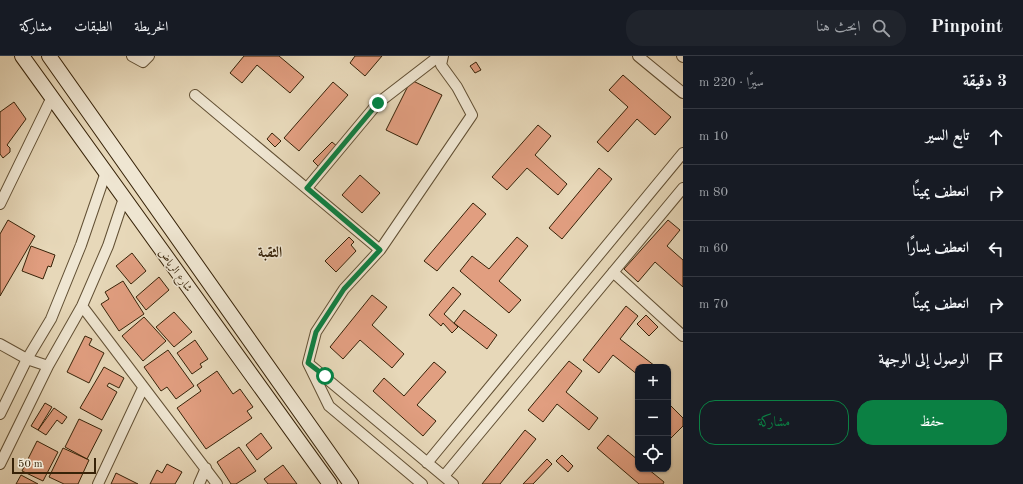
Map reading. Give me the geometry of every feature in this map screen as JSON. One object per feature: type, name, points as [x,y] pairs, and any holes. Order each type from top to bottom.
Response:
[{"type":"main road","name":"شارع الرياض","points":[[22,56],[330,484]]},
{"type":"main road","name":"شارع الرياض","points":[[49,56],[352,484]]},
{"type":"street","points":[[132,56],[143,62],[149,56]]},
{"type":"street","points":[[307,188],[378,103],[439,56]]},
{"type":"street","points":[[422,484],[329,406],[308,363],[316,332],[344,289],[380,250],[472,115],[457,87],[441,65],[443,56]]},
{"type":"street","points":[[638,56],[683,93]]},
{"type":"street","points":[[195,95],[380,250]]},
{"type":"street","points":[[0,204],[3,189],[52,97]]},
{"type":"street","points":[[427,463],[683,153]]},
{"type":"street","points":[[0,414],[27,358],[51,319],[81,244],[106,172]]},
{"type":"street","points":[[444,476],[683,188]]},
{"type":"street","points":[[1,459],[48,366],[82,306],[108,246],[124,198]]},
{"type":"street","points":[[613,272],[683,336]]},
{"type":"street","points":[[82,306],[217,484]]},
{"type":"street","points":[[0,344],[27,358],[48,366]]},
{"type":"street","points":[[308,363],[453,484]]},
{"type":"street","points":[[98,484],[143,388]]},
{"type":"street","points":[[198,484],[206,468]]},
{"type":"building","points":[[244,56],[279,56],[304,77],[290,93],[257,65],[242,83],[230,73]]},
{"type":"building","points":[[355,56],[382,56],[365,76],[350,63]]},
{"type":"building","points":[[476,62],[481,70],[475,73],[470,66]]},
{"type":"building","points":[[623,75],[671,117],[655,135],[637,119],[608,152],[597,142],[628,107],[609,90]]},
{"type":"building","points":[[411,80],[442,95],[417,145],[386,130]]},
{"type":"building","points":[[333,82],[348,95],[299,151],[284,138]]},
{"type":"building","points":[[14,102],[26,119],[7,145],[10,148],[10,152],[3,158],[0,154],[0,112]]},
{"type":"building","points":[[538,125],[551,136],[535,155],[567,184],[558,195],[527,168],[507,190],[492,177]]},
{"type":"building","points":[[272,133],[281,141],[275,147],[267,139]]},
{"type":"building","points":[[332,142],[338,147],[319,167],[313,161]]},
{"type":"building","points":[[599,168],[612,179],[562,239],[549,228]]},
{"type":"building","points":[[360,175],[380,193],[362,213],[342,195]]},
{"type":"building","points":[[473,203],[486,214],[437,271],[424,261]]},
{"type":"building","points":[[8,220],[35,236],[0,296],[0,234]]},
{"type":"building","points":[[668,220],[680,230],[667,246],[683,260],[683,287],[655,262],[638,282],[624,269]]},
{"type":"building","points":[[349,237],[354,242],[351,245],[356,251],[336,272],[325,261]]},
{"type":"building","points":[[517,237],[528,246],[499,281],[521,300],[509,313],[460,271],[472,256],[489,269]]},
{"type":"building","points":[[31,246],[55,255],[51,267],[48,266],[43,279],[22,271]]},
{"type":"building","points":[[132,253],[146,271],[131,284],[116,266]]},
{"type":"building","points":[[159,277],[169,290],[146,310],[136,297]]},
{"type":"building","points":[[123,281],[144,314],[119,331],[101,304],[109,299],[105,292]]},
{"type":"building","points":[[453,287],[461,294],[444,314],[458,327],[452,333],[443,323],[441,326],[429,315]]},
{"type":"building","points":[[372,295],[387,307],[372,325],[404,354],[392,368],[360,340],[343,359],[330,347]]},
{"type":"building","points":[[626,306],[638,316],[620,339],[652,364],[635,364],[635,373],[613,355],[599,373],[583,360]]},
{"type":"building","points":[[464,310],[497,335],[487,349],[454,323]]},
{"type":"building","points":[[174,312],[192,332],[174,347],[156,327]]},
{"type":"building","points":[[646,315],[658,327],[649,336],[637,324]]},
{"type":"building","points":[[144,317],[166,341],[143,361],[122,336]]},
{"type":"building","points":[[85,336],[92,339],[89,345],[104,353],[89,383],[67,372]]},
{"type":"building","points":[[195,340],[208,359],[200,364],[202,367],[192,374],[177,353]]},
{"type":"building","points":[[168,350],[194,386],[176,399],[167,387],[161,391],[144,367]]},
{"type":"building","points":[[569,361],[582,371],[566,392],[598,418],[589,430],[557,404],[543,422],[528,410]]},
{"type":"building","points":[[434,362],[446,372],[417,405],[436,421],[423,436],[373,391],[384,378],[404,396]]},
{"type":"building","points":[[104,367],[124,378],[119,388],[109,383],[107,386],[117,392],[102,420],[80,408]]},
{"type":"building","points":[[217,371],[233,394],[240,389],[253,407],[247,411],[252,418],[206,449],[177,408],[201,391],[197,385]]},
{"type":"building","points":[[45,403],[52,407],[38,430],[31,426]]},
{"type":"building","points":[[671,406],[683,418],[683,426],[671,438]]},
{"type":"building","points":[[54,408],[67,417],[62,424],[57,420],[46,435],[38,430]]},
{"type":"building","points":[[79,419],[102,430],[87,459],[65,447]]},
{"type":"building","points":[[525,430],[536,439],[500,484],[482,484]]},
{"type":"building","points":[[261,433],[272,448],[257,460],[246,445]]},
{"type":"building","points":[[608,435],[635,458],[635,472],[652,472],[664,482],[663,484],[639,484],[597,448]]},
{"type":"building","points":[[37,441],[58,452],[43,481],[22,471]]},
{"type":"building","points":[[239,447],[256,471],[236,484],[231,484],[217,462]]},
{"type":"building","points":[[63,448],[89,460],[78,484],[64,484],[49,477]]},
{"type":"building","points":[[562,455],[573,466],[568,472],[556,461]]},
{"type":"building","points":[[547,459],[552,464],[533,484],[523,484]]},
{"type":"building","points":[[167,464],[182,472],[175,484],[150,484],[157,470],[162,473]]},
{"type":"building","points":[[283,465],[297,484],[268,484],[264,479]]},
{"type":"building","points":[[116,473],[138,484],[111,484]]},
{"type":"building","points":[[21,475],[38,484],[16,484]]},
{"type":"district","name":"الثقبة","points":[[270,252]]},
{"type":"route","points":[[325,376],[308,363],[316,332],[344,289],[380,250],[307,188],[378,103]]}]
